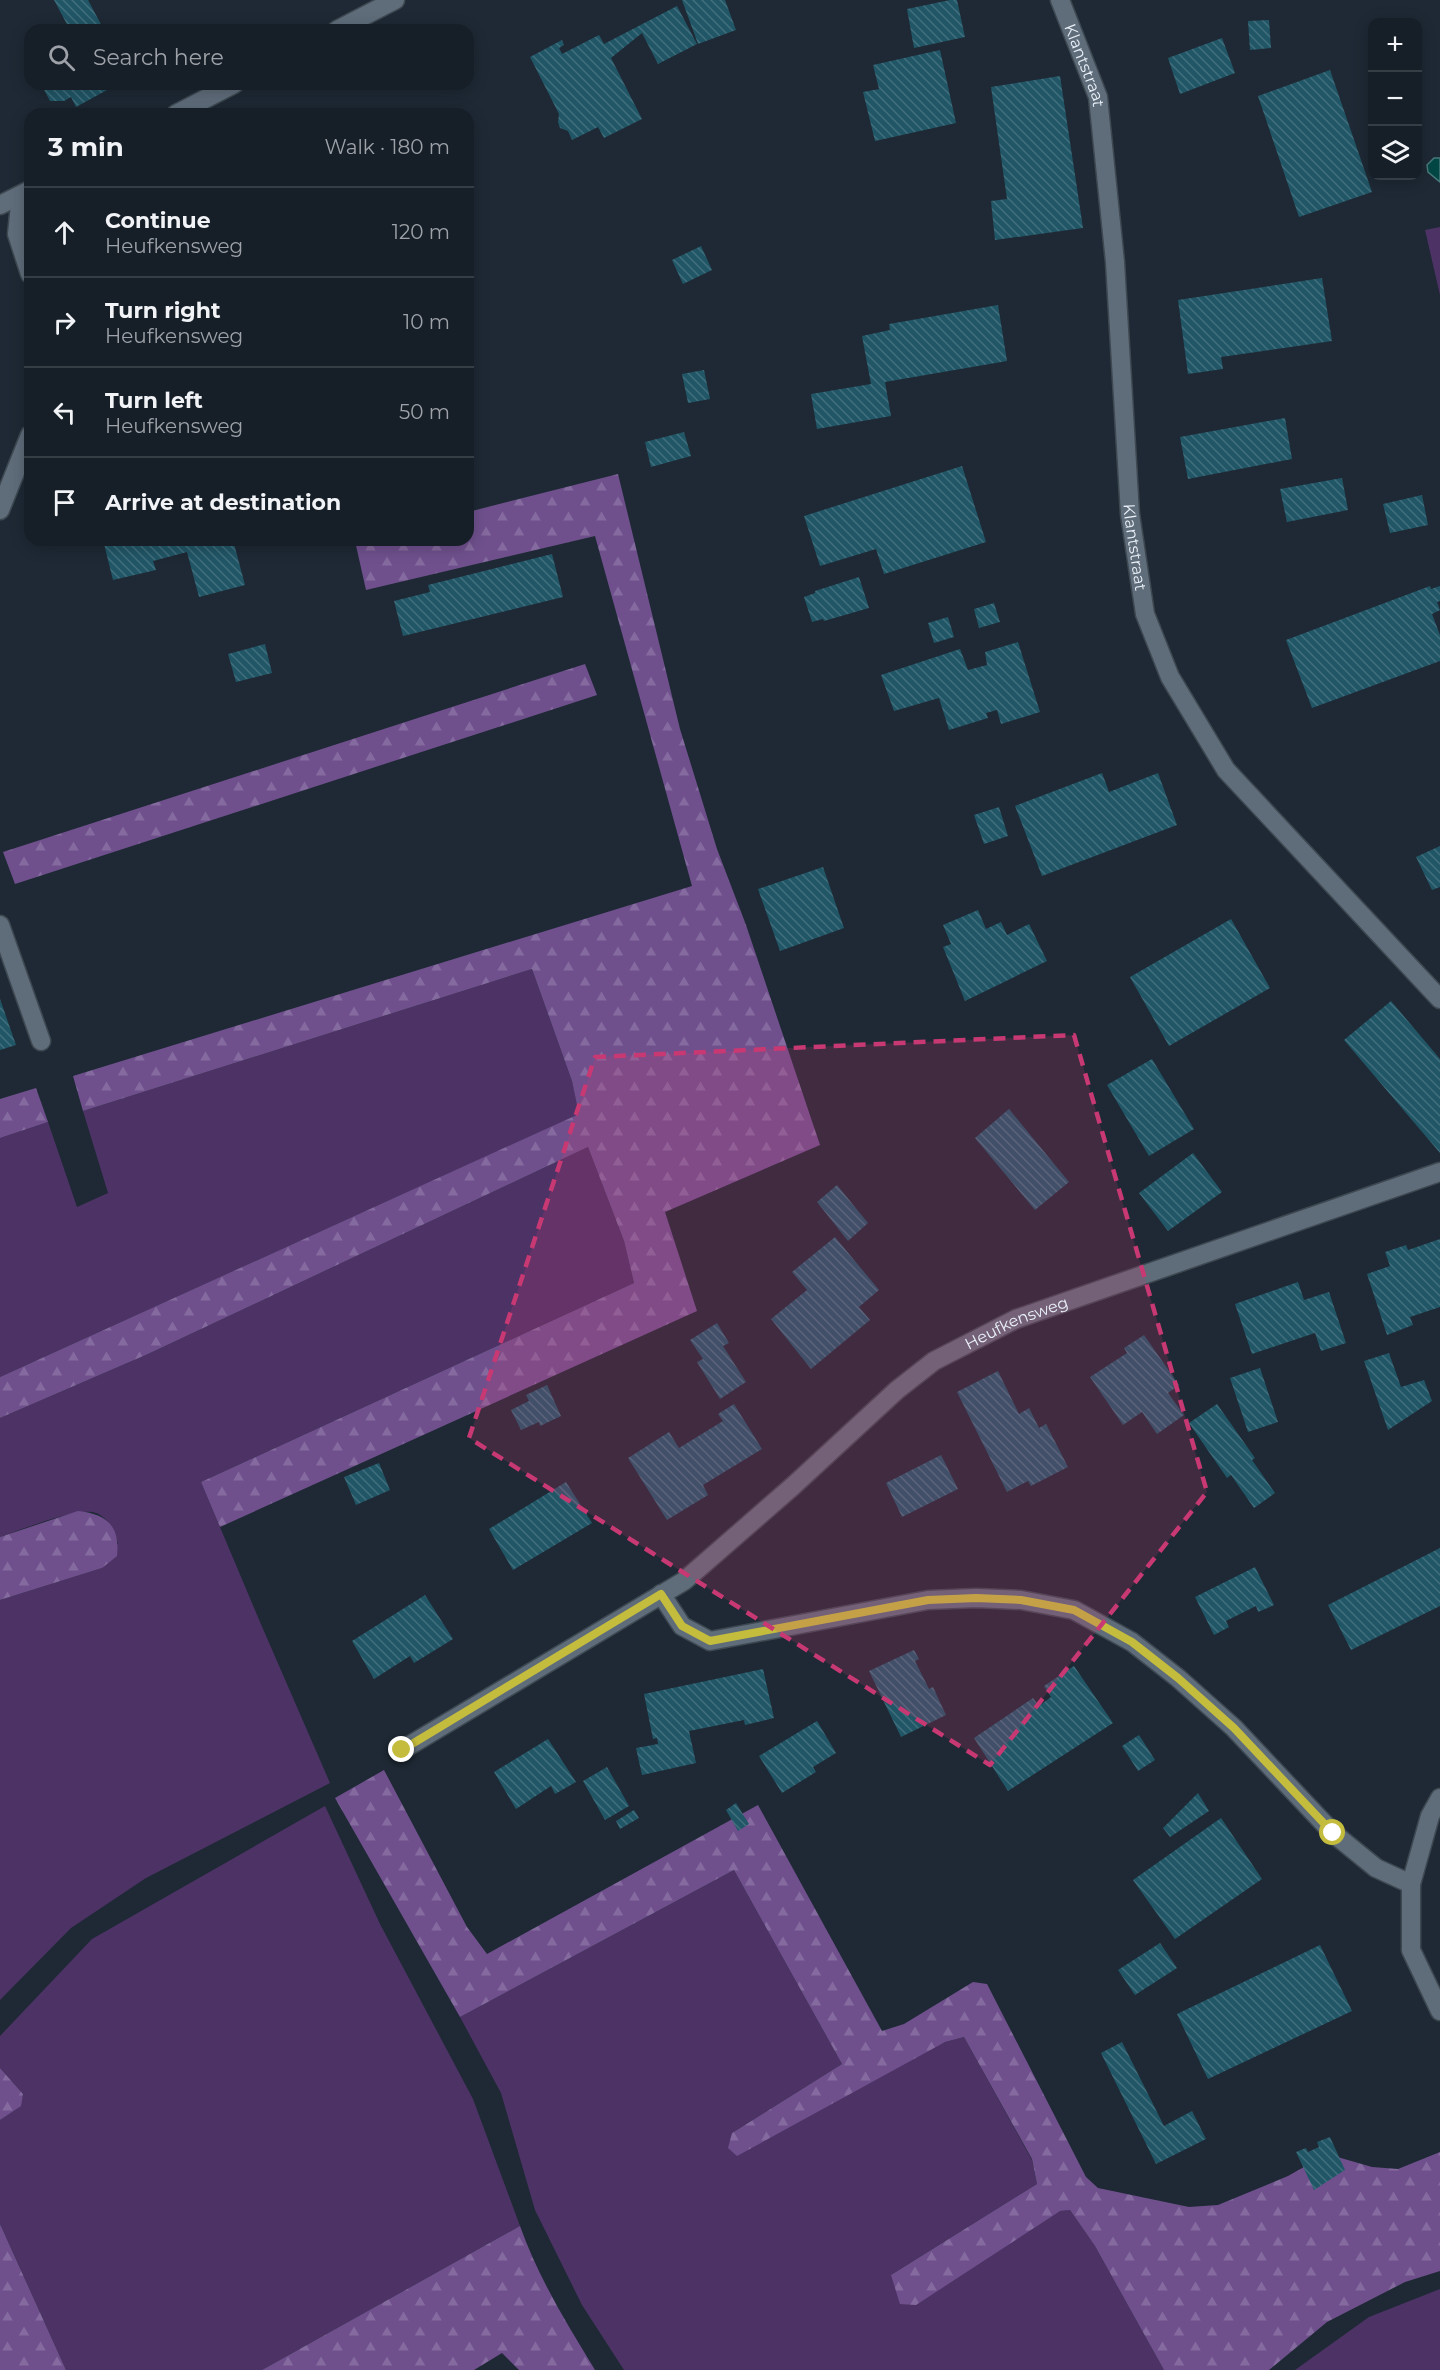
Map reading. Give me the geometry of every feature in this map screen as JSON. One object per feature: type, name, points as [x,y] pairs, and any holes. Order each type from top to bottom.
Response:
[{"type":"street","points":[[349,24],[395,0]]},
{"type":"street","name":"Klantstraat","points":[[1060,0],[1098,97],[1115,262],[1130,513],[1145,614],[1170,677],[1226,770],[1440,999]]},
{"type":"street","points":[[188,108],[222,90]]},
{"type":"street","points":[[0,205],[24,193]]},
{"type":"street","points":[[24,197],[17,234],[24,256]]},
{"type":"street","points":[[0,510],[24,450]]},
{"type":"street","points":[[0,925],[41,1041]]},
{"type":"street","name":"Heufkensweg","points":[[402,1750],[684,1581],[793,1486],[897,1390],[934,1361],[1016,1319],[1440,1172]]},
{"type":"street","points":[[661,1594],[682,1626],[710,1641],[928,1600],[976,1598],[1021,1600],[1074,1610],[1132,1642],[1178,1678],[1234,1728],[1333,1833],[1376,1868],[1411,1884]]},
{"type":"street","points":[[1440,1798],[1430,1816],[1411,1884],[1411,1950],[1440,2011]]},
{"type":"highlighted area","points":[[1074,1035],[1207,1492],[990,1765],[469,1438],[595,1057]]},
{"type":"shaded area","points":[[1434,158],[1440,158],[1440,182],[1428,172],[1427,165]]},
{"type":"shaded area","points":[[1440,227],[1440,295],[1425,230]]},
{"type":"shaded area","points":[[532,969],[572,1081],[580,1114],[0,1377],[0,1138],[48,1122],[77,1207],[108,1193],[83,1111]]},
{"type":"shaded area","points":[[588,1147],[624,1241],[634,1283],[201,1482],[330,1783],[146,1878],[71,1928],[0,2000],[0,1600],[102,1568],[118,1543],[110,1525],[104,1518],[96,1513],[88,1512],[63,1516],[0,1537],[0,1418],[148,1354]]},
{"type":"shaded area","points":[[325,1806],[380,1924],[473,2099],[520,2226],[262,2370],[66,2370],[0,2224],[0,2120],[20,2106],[23,2094],[0,2068],[0,2036],[92,1939]]},
{"type":"shaded area","points":[[734,1870],[842,2064],[732,2133],[945,2042],[964,2037],[1032,2160],[1037,2184],[891,2275],[1060,2211],[1070,2210],[1095,2246],[1164,2370],[624,2370],[582,2305],[535,2210],[501,2093],[460,2017]]},
{"type":"shaded area","points":[[1440,2289],[1440,2370],[1295,2370],[1369,2317]]},
{"type":"green space","points":[[618,474],[680,729],[717,849],[746,925],[820,1145],[665,1212],[697,1311],[220,1527],[201,1482],[634,1283],[624,1241],[588,1147],[148,1354],[0,1418],[0,1377],[579,1114],[572,1081],[532,969],[83,1111],[73,1076],[692,886],[595,536],[366,590],[356,546],[474,546],[474,510]]},
{"type":"green space","points":[[585,664],[597,695],[15,884],[3,852]]},
{"type":"green space","points":[[36,1088],[48,1122],[0,1138],[0,1099]]},
{"type":"green space","points":[[78,1511],[97,1515],[110,1523],[116,1537],[117,1556],[102,1568],[0,1600],[0,1537]]},
{"type":"green space","points":[[384,1770],[467,1927],[487,1954],[758,1805],[882,2031],[904,2024],[973,1982],[987,1984],[1086,2177],[1098,2188],[1189,2207],[1218,2205],[1288,2176],[1327,2154],[1372,2167],[1398,2169],[1440,2152],[1440,2271],[1405,2282],[1327,2322],[1269,2370],[1164,2370],[1095,2246],[1070,2210],[1060,2211],[916,2305],[900,2304],[891,2275],[1037,2184],[1032,2159],[964,2037],[945,2042],[737,2156],[728,2148],[732,2133],[842,2064],[734,1870],[460,2017],[335,1798]]},
{"type":"green space","points":[[0,2068],[23,2094],[21,2106],[0,2120]]},
{"type":"green space","points":[[0,2224],[66,2370],[0,2370]]},
{"type":"green space","points":[[520,2226],[544,2282],[595,2370],[519,2370],[502,2353],[474,2370],[262,2370]]},
{"type":"building","points":[[54,0],[88,0],[101,24],[67,24]]},
{"type":"building","points":[[682,0],[725,0],[736,30],[698,44]]},
{"type":"building","points":[[957,0],[965,37],[914,48],[907,9]]},
{"type":"building","points":[[677,6],[697,44],[658,64],[642,33],[611,58],[642,119],[604,138],[598,127],[572,140],[568,131],[560,128],[559,114],[530,57],[562,40],[564,45],[559,48],[562,54],[599,35],[604,44]]},
{"type":"building","points":[[1269,20],[1271,48],[1250,50],[1248,21]]},
{"type":"building","points":[[1222,38],[1235,73],[1180,94],[1168,58]]},
{"type":"building","points":[[940,50],[956,123],[875,141],[863,92],[879,89],[873,65]]},
{"type":"building","points":[[1330,70],[1372,192],[1299,217],[1258,96]]},
{"type":"building","points":[[1060,76],[1083,228],[995,240],[991,201],[1007,199],[991,87]]},
{"type":"building","points":[[44,90],[107,90],[76,107],[71,97],[64,101],[50,101]]},
{"type":"building","points":[[701,246],[712,270],[683,284],[672,260]]},
{"type":"building","points":[[1322,278],[1332,341],[1221,357],[1223,369],[1188,374],[1178,300]]},
{"type":"building","points":[[998,305],[1007,361],[885,382],[891,416],[817,429],[811,394],[871,384],[862,336],[890,330],[889,324]]},
{"type":"building","points":[[704,370],[710,399],[688,403],[682,374]]},
{"type":"building","points":[[1285,418],[1292,459],[1188,479],[1180,437]]},
{"type":"building","points":[[684,432],[691,456],[651,467],[645,442]]},
{"type":"building","points":[[962,466],[986,542],[884,574],[876,549],[820,566],[804,516]]},
{"type":"building","points":[[1342,478],[1348,510],[1287,522],[1280,489]]},
{"type":"building","points":[[1422,495],[1428,525],[1390,533],[1383,504]]},
{"type":"building","points":[[104,546],[235,546],[245,585],[199,597],[187,552],[153,561],[156,570],[113,580]]},
{"type":"building","points":[[552,554],[563,597],[403,636],[394,601],[430,592],[428,585]]},
{"type":"building","points":[[859,577],[869,608],[824,621],[823,619],[812,622],[804,597],[815,591]]},
{"type":"building","points":[[1430,586],[1431,589],[1440,586],[1440,601],[1437,602],[1440,610],[1432,614],[1440,635],[1440,661],[1312,708],[1286,640]]},
{"type":"building","points":[[994,603],[1000,622],[979,628],[974,609]]},
{"type":"building","points":[[948,617],[954,637],[934,643],[928,623]]},
{"type":"building","points":[[1018,642],[1040,712],[1001,724],[997,710],[986,713],[988,718],[949,730],[939,698],[894,711],[881,675],[960,649],[968,670],[987,665],[985,652]]},
{"type":"building","points":[[265,644],[272,673],[236,682],[228,654]]},
{"type":"building","points":[[1102,773],[1109,792],[1158,773],[1177,825],[1042,876],[1015,806]]},
{"type":"building","points":[[999,807],[1008,836],[984,844],[974,815]]},
{"type":"building","points":[[1440,846],[1440,887],[1432,890],[1416,857]]},
{"type":"building","points":[[823,867],[844,928],[780,951],[758,889]]},
{"type":"building","points":[[978,910],[986,929],[1001,922],[1007,935],[1029,924],[1047,961],[965,1001],[943,947],[951,944],[943,925]]},
{"type":"building","points":[[1231,919],[1270,988],[1169,1046],[1130,977]]},
{"type":"building","points":[[0,999],[16,1045],[0,1050]]},
{"type":"building","points":[[1391,1001],[1440,1059],[1440,1153],[1344,1040]]},
{"type":"building","points":[[1152,1059],[1194,1129],[1149,1156],[1107,1085]]},
{"type":"building","points":[[1009,1109],[1069,1182],[1035,1210],[975,1138]]},
{"type":"building","points":[[1193,1153],[1222,1192],[1168,1231],[1139,1193]]},
{"type":"building","points":[[837,1185],[868,1223],[848,1241],[817,1202]]},
{"type":"building","points":[[835,1237],[879,1290],[859,1307],[870,1320],[811,1369],[771,1319],[807,1290],[792,1272]]},
{"type":"building","points":[[1440,1239],[1440,1307],[1410,1317],[1413,1325],[1387,1335],[1367,1274],[1390,1266],[1385,1252],[1406,1245],[1408,1250]]},
{"type":"building","points":[[1298,1282],[1304,1300],[1329,1292],[1346,1343],[1321,1351],[1315,1333],[1252,1354],[1235,1304]]},
{"type":"building","points":[[717,1323],[729,1343],[723,1346],[746,1382],[720,1399],[697,1362],[703,1359],[690,1340]]},
{"type":"building","points":[[1144,1335],[1179,1385],[1168,1393],[1184,1415],[1157,1434],[1142,1412],[1123,1425],[1090,1377],[1127,1353],[1124,1348]]},
{"type":"building","points":[[1389,1353],[1401,1387],[1424,1380],[1432,1401],[1388,1430],[1364,1361]]},
{"type":"building","points":[[1260,1368],[1278,1422],[1248,1432],[1230,1378]]},
{"type":"building","points":[[998,1371],[1019,1414],[1029,1408],[1039,1428],[1046,1424],[1068,1467],[1031,1486],[1028,1481],[1007,1492],[957,1392]]},
{"type":"building","points":[[547,1385],[561,1416],[540,1426],[539,1422],[521,1430],[511,1410],[529,1401],[526,1395]]},
{"type":"building","points":[[734,1404],[762,1449],[703,1485],[708,1495],[667,1520],[628,1458],[669,1432],[679,1448],[723,1421],[718,1414]]},
{"type":"building","points":[[1217,1404],[1255,1458],[1252,1460],[1275,1493],[1254,1508],[1231,1475],[1227,1478],[1189,1423]]},
{"type":"building","points":[[941,1455],[958,1489],[902,1517],[886,1483]]},
{"type":"building","points":[[379,1463],[390,1490],[356,1505],[344,1477]]},
{"type":"building","points":[[566,1482],[592,1523],[513,1570],[489,1529]]},
{"type":"building","points":[[1440,1548],[1440,1606],[1351,1650],[1328,1605]]},
{"type":"building","points":[[1255,1567],[1274,1605],[1258,1612],[1256,1606],[1226,1621],[1229,1627],[1214,1635],[1195,1597]]},
{"type":"building","points":[[425,1595],[453,1639],[414,1663],[410,1656],[374,1679],[352,1641]]},
{"type":"building","points":[[914,1650],[919,1659],[915,1661],[929,1689],[933,1687],[946,1715],[901,1737],[869,1671]]},
{"type":"building","points":[[1074,1666],[1113,1723],[1008,1791],[974,1738],[1033,1698],[1039,1706],[1051,1697],[1044,1686]]},
{"type":"building","points":[[763,1669],[774,1718],[745,1725],[744,1720],[689,1731],[696,1763],[642,1775],[636,1748],[658,1744],[657,1738],[653,1739],[644,1694]]},
{"type":"building","points":[[817,1721],[836,1753],[813,1767],[816,1772],[782,1793],[759,1756]]},
{"type":"building","points":[[1139,1735],[1155,1760],[1138,1771],[1122,1746]]},
{"type":"building","points":[[548,1739],[576,1782],[555,1794],[551,1786],[516,1809],[494,1772]]},
{"type":"building","points":[[607,1767],[629,1806],[605,1820],[583,1781]]},
{"type":"building","points":[[1198,1793],[1209,1811],[1170,1837],[1163,1828]]},
{"type":"building","points":[[736,1803],[749,1824],[738,1831],[726,1810]]},
{"type":"building","points":[[634,1810],[639,1818],[620,1829],[616,1821]]},
{"type":"building","points":[[1221,1818],[1262,1879],[1175,1939],[1133,1880]]},
{"type":"building","points":[[1160,1943],[1177,1968],[1135,1995],[1118,1970]]},
{"type":"building","points":[[1320,1945],[1352,2011],[1208,2079],[1177,2014]]},
{"type":"building","points":[[1122,2042],[1164,2126],[1192,2111],[1206,2139],[1156,2164],[1101,2053]]},
{"type":"building","points":[[1330,2137],[1345,2170],[1314,2190],[1296,2152],[1306,2148],[1308,2152],[1319,2147],[1317,2142]]},
{"type":"route","points":[[402,1750],[661,1594],[682,1626],[710,1641],[928,1600],[976,1598],[1021,1600],[1074,1610],[1132,1642],[1178,1678],[1234,1728],[1333,1833]]}]
